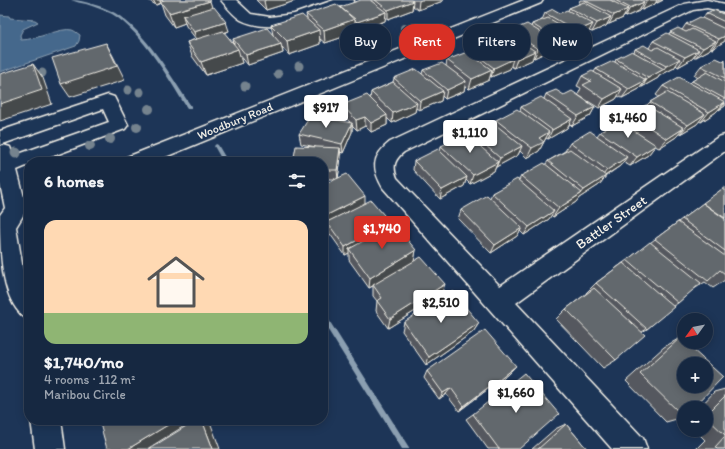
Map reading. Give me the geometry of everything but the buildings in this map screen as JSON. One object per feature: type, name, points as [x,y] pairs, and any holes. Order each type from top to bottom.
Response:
[{"type":"street","points":[[228,0],[242,14],[256,20],[265,21],[291,18],[347,0]]},
{"type":"street","name":"Woodbury Road","points":[[146,157],[536,0]]},
{"type":"street","points":[[632,449],[390,183],[384,170],[386,158],[397,147],[689,7],[707,4],[725,8]]},
{"type":"street","points":[[24,303],[18,296],[13,282],[5,226],[19,210],[3,167],[0,138],[108,101],[119,125],[31,157]]},
{"type":"street","name":"Battler Street","points":[[497,302],[725,142]]},
{"type":"street","points":[[3,167],[24,159]]},
{"type":"street","points":[[47,425],[50,449]]},
{"type":"water","points":[[0,15],[9,16],[10,18],[35,20],[38,22],[23,29],[20,35],[21,40],[62,30],[73,30],[80,35],[79,41],[76,46],[0,72]]},
{"type":"waterway","points":[[73,0],[104,9],[125,21],[155,56],[189,107]]},
{"type":"waterway","points":[[216,146],[223,157]]},
{"type":"waterway","points":[[328,324],[406,449]]}]
